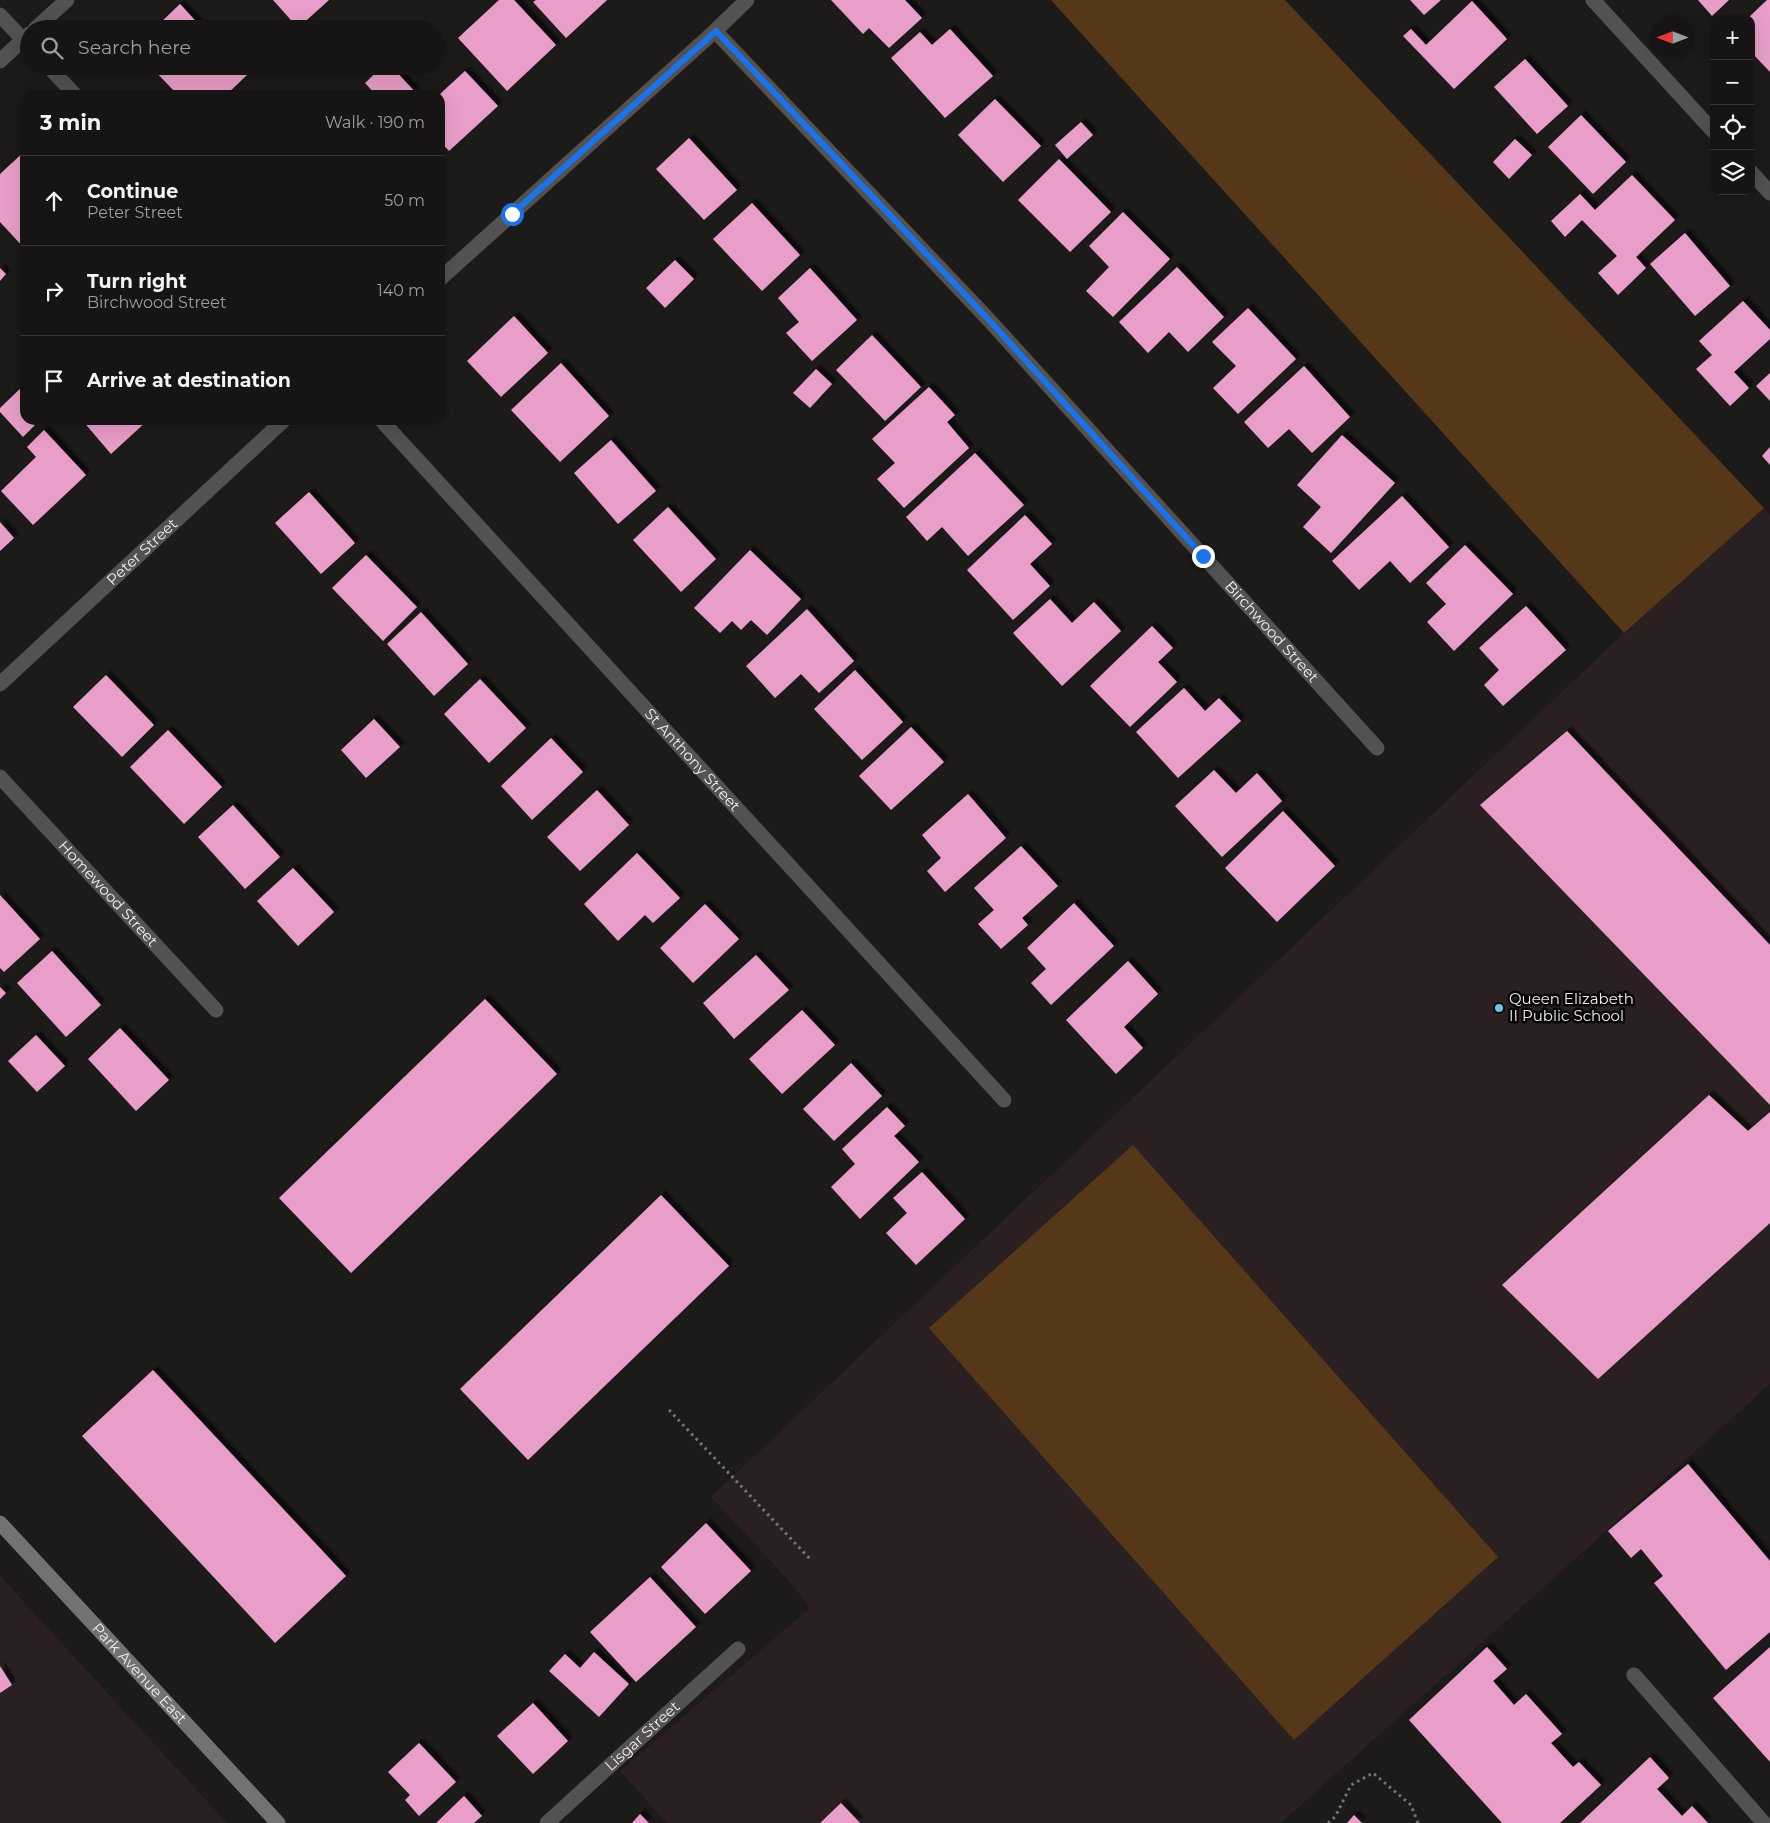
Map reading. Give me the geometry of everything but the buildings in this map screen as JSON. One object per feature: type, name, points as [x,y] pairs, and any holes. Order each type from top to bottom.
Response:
[{"type":"main road","name":"Park Avenue East","points":[[0,1523],[278,1823]]},
{"type":"street","points":[[45,20],[67,0]]},
{"type":"street","points":[[445,275],[716,31],[747,0]]},
{"type":"street","points":[[1593,0],[1710,128]]},
{"type":"street","points":[[0,15],[20,34]]},
{"type":"street","name":"Birchwood Street","points":[[716,31],[989,320],[1377,748]]},
{"type":"street","points":[[0,60],[20,45]]},
{"type":"street","points":[[56,75],[70,90]]},
{"type":"street","points":[[1755,176],[1770,193]]},
{"type":"street","name":"Peter Street","points":[[0,684],[279,425]]},
{"type":"street","name":"St Anthony Street","points":[[387,425],[1004,1100]]},
{"type":"street","name":"Homewood Street","points":[[0,776],[216,1010]]},
{"type":"street","name":"Lisgar Street","points":[[547,1823],[738,1650]]},
{"type":"street","points":[[1634,1675],[1764,1823]]},
{"type":"path","points":[[669,1410],[810,1560]]},
{"type":"path","points":[[1328,1823],[1335,1817],[1351,1785],[1373,1773],[1411,1805],[1418,1823]]},
{"type":"shaded area","points":[[1051,0],[1285,0],[1764,508],[1624,633]]},
{"type":"shaded area","name":"Queen Elizabeth II Public School","points":[[1764,508],[1770,515],[1770,1384],[1281,1823],[667,1823],[620,1771],[810,1608],[790,1582],[711,1497],[1624,633]]},
{"type":"shaded area","points":[[1133,1145],[1498,1557],[1294,1740],[929,1328]]},
{"type":"shaded area","points":[[0,1576],[227,1823],[0,1823]]},
{"type":"place","name":"Queen Elizabeth II Public School","points":[[1499,1008]]},
{"type":"route","points":[[512,214],[716,31],[989,320],[1203,556]]}]
